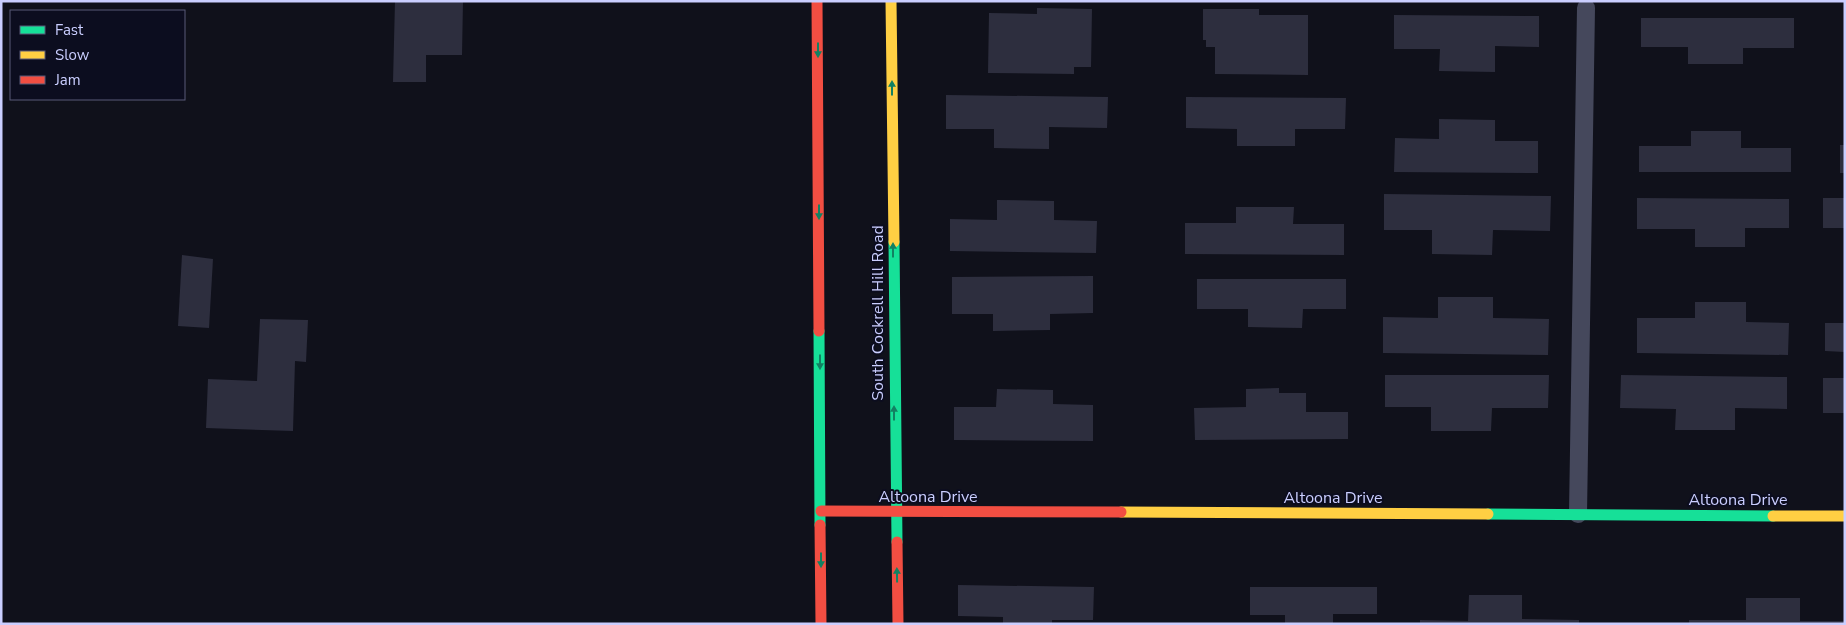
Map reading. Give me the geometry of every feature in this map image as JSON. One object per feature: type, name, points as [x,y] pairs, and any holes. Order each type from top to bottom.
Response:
[{"type":"main road","points":[[817,1],[821,624]]},
{"type":"main road","name":"South Cockrell Hill Road","points":[[891,1],[898,624]]},
{"type":"main road","name":"Altoona Drive","points":[[821,511],[1845,516]]},
{"type":"lane","points":[[1578,514],[1586,8]]},
{"type":"building","points":[[395,1],[463,1],[462,55],[426,55],[426,82],[393,82]]},
{"type":"building","points":[[1037,8],[1092,9],[1091,67],[1074,67],[1074,74],[988,73],[989,13],[1037,14]]},
{"type":"building","points":[[1203,9],[1259,9],[1259,15],[1308,15],[1308,75],[1215,74],[1215,47],[1206,47],[1206,40],[1203,40]]},
{"type":"building","points":[[1394,15],[1539,16],[1539,47],[1495,46],[1495,72],[1439,71],[1440,49],[1394,49]]},
{"type":"building","points":[[1641,18],[1794,18],[1794,48],[1743,48],[1743,64],[1688,64],[1688,47],[1641,47]]},
{"type":"building","points":[[946,95],[1108,97],[1107,128],[1049,127],[1049,149],[994,148],[994,129],[946,129]]},
{"type":"building","points":[[1186,97],[1346,98],[1345,129],[1295,129],[1295,146],[1237,146],[1237,129],[1186,128]]},
{"type":"building","points":[[1439,119],[1495,120],[1495,141],[1538,141],[1538,173],[1394,172],[1395,138],[1439,139]]},
{"type":"building","points":[[1691,131],[1741,131],[1741,148],[1791,148],[1791,172],[1639,172],[1639,146],[1691,146]]},
{"type":"building","points":[[1840,145],[1845,145],[1845,173],[1840,173]]},
{"type":"building","points":[[1384,194],[1551,196],[1550,231],[1493,230],[1492,255],[1432,254],[1432,230],[1384,230]]},
{"type":"building","points":[[1637,198],[1789,199],[1789,228],[1745,228],[1745,247],[1695,247],[1695,229],[1637,229]]},
{"type":"building","points":[[1823,198],[1845,198],[1845,228],[1823,228]]},
{"type":"building","points":[[997,200],[1054,201],[1054,220],[1097,221],[1096,253],[950,251],[950,219],[997,220]]},
{"type":"building","points":[[1236,207],[1294,207],[1293,224],[1344,224],[1344,255],[1185,254],[1185,223],[1236,223]]},
{"type":"building","points":[[182,255],[213,259],[209,328],[178,326]]},
{"type":"building","points":[[1093,276],[1093,313],[1050,314],[1050,330],[993,331],[993,314],[952,314],[952,277]]},
{"type":"building","points":[[1197,279],[1346,279],[1346,309],[1303,309],[1302,328],[1248,327],[1248,309],[1197,309]]},
{"type":"building","points":[[1438,297],[1493,297],[1493,318],[1549,319],[1548,355],[1383,353],[1383,317],[1438,318]]},
{"type":"building","points":[[1695,302],[1746,302],[1746,322],[1789,323],[1788,355],[1637,353],[1637,318],[1695,318]]},
{"type":"building","points":[[260,319],[308,320],[306,362],[295,361],[293,431],[206,428],[208,379],[257,381]]},
{"type":"building","points":[[1825,323],[1845,323],[1845,352],[1825,351]]},
{"type":"building","points":[[1385,375],[1549,375],[1548,408],[1492,408],[1491,431],[1431,431],[1431,407],[1385,407]]},
{"type":"building","points":[[1621,375],[1787,377],[1787,409],[1735,408],[1735,430],[1675,430],[1676,409],[1620,408]]},
{"type":"building","points":[[1823,378],[1845,378],[1845,413],[1823,413]]},
{"type":"building","points":[[1279,388],[1279,393],[1306,393],[1306,412],[1348,412],[1348,439],[1195,440],[1194,408],[1246,407],[1246,389]]},
{"type":"building","points":[[997,389],[1053,390],[1053,404],[1093,405],[1093,441],[954,440],[954,407],[996,407]]},
{"type":"building","points":[[958,585],[1094,587],[1093,620],[1052,620],[1052,624],[1003,624],[1003,617],[958,616]]},
{"type":"building","points":[[1250,587],[1377,587],[1377,614],[1333,614],[1333,624],[1285,624],[1285,615],[1250,615]]},
{"type":"building","points":[[1469,595],[1522,595],[1522,619],[1579,620],[1579,624],[1420,624],[1420,620],[1468,621]]},
{"type":"building","points":[[1746,598],[1800,598],[1800,621],[1845,621],[1845,624],[1689,624],[1689,620],[1746,620]]},
{"type":"traffic: fast","points":[[894,242],[897,542]]},
{"type":"traffic: fast","points":[[819,331],[820,525]]},
{"type":"traffic: fast","points":[[1488,514],[1773,516]]},
{"type":"traffic: slow","points":[[891,1],[894,242]]},
{"type":"traffic: slow","points":[[1121,512],[1488,514]]},
{"type":"traffic: slow","points":[[1773,516],[1845,516]]},
{"type":"traffic: jam","points":[[817,1],[819,331]]},
{"type":"traffic: jam","points":[[821,511],[1121,512]]},
{"type":"traffic: jam","points":[[820,525],[821,624]]},
{"type":"traffic: jam","points":[[897,542],[898,624]]}]
